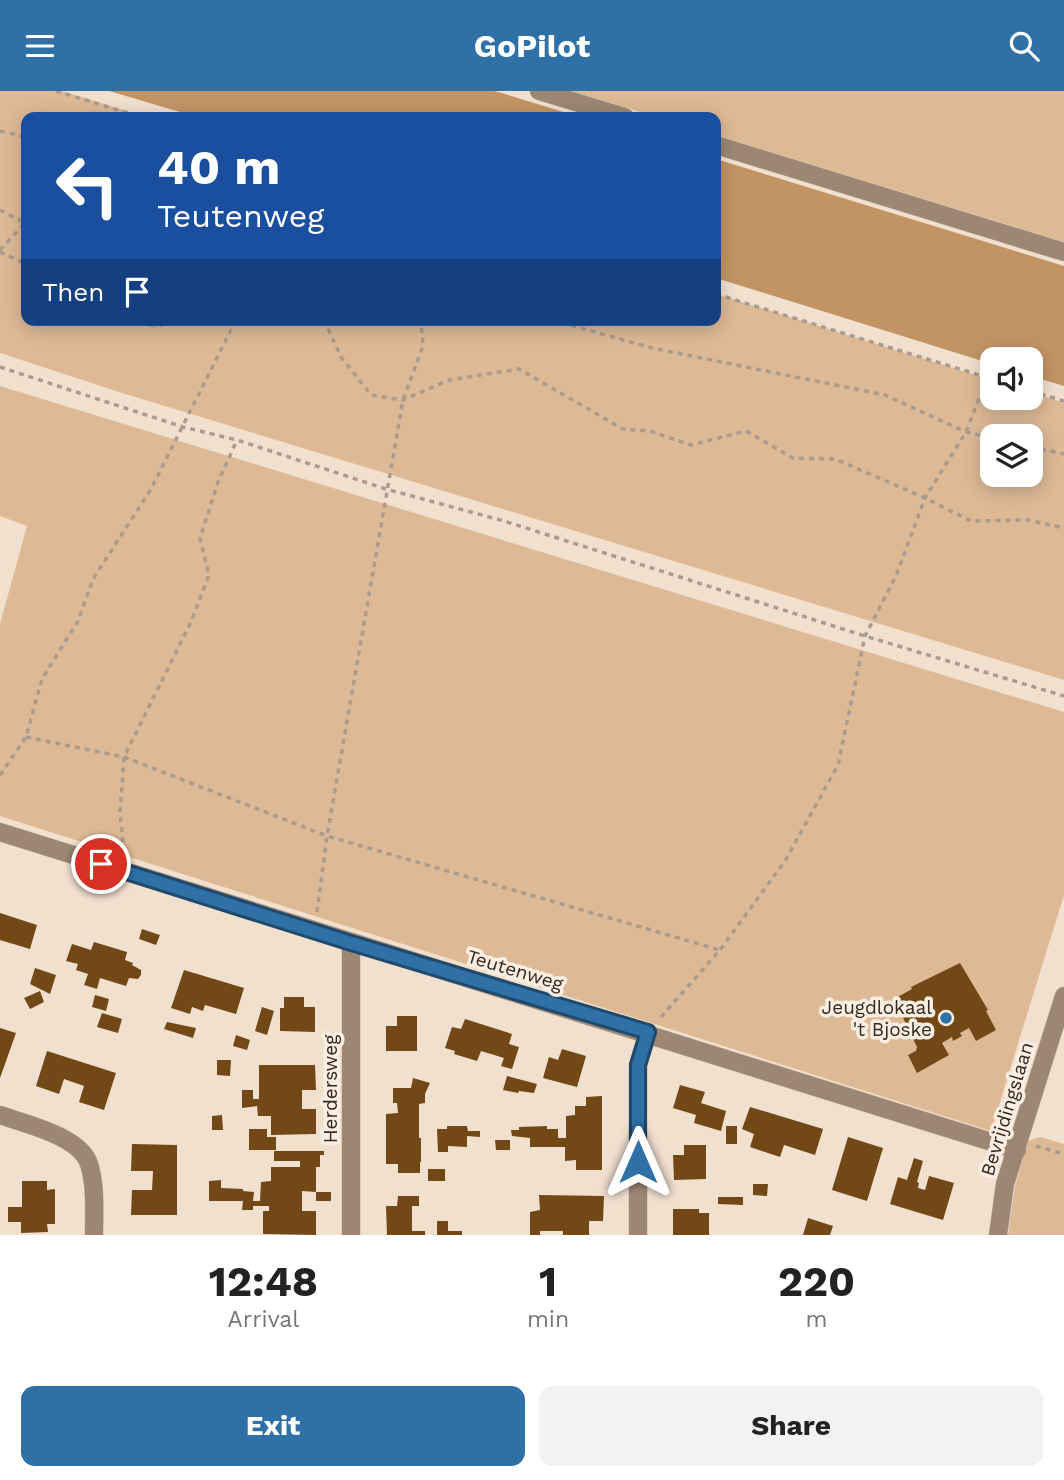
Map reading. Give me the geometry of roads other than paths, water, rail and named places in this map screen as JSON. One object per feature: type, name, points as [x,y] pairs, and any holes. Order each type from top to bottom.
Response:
[{"type":"street","points":[[540,91],[609,112]]},
{"type":"street","points":[[721,147],[1064,252]]},
{"type":"street","name":"Teutenweg","points":[[0,832],[351,943],[1018,1146]]},
{"type":"street","name":"Herdersweg","points":[[351,943],[351,1235]]},
{"type":"street","name":"Bevrijdingslaan","points":[[998,1235],[1005,1184],[1064,996]]},
{"type":"street","points":[[638,1235],[638,1065],[648,1032]]},
{"type":"street","points":[[0,1115],[57,1135],[83,1152],[91,1175],[94,1235]]},
{"type":"place","name":"Jeugdlokaal 't Bjoske","points":[[946,1018]]}]
